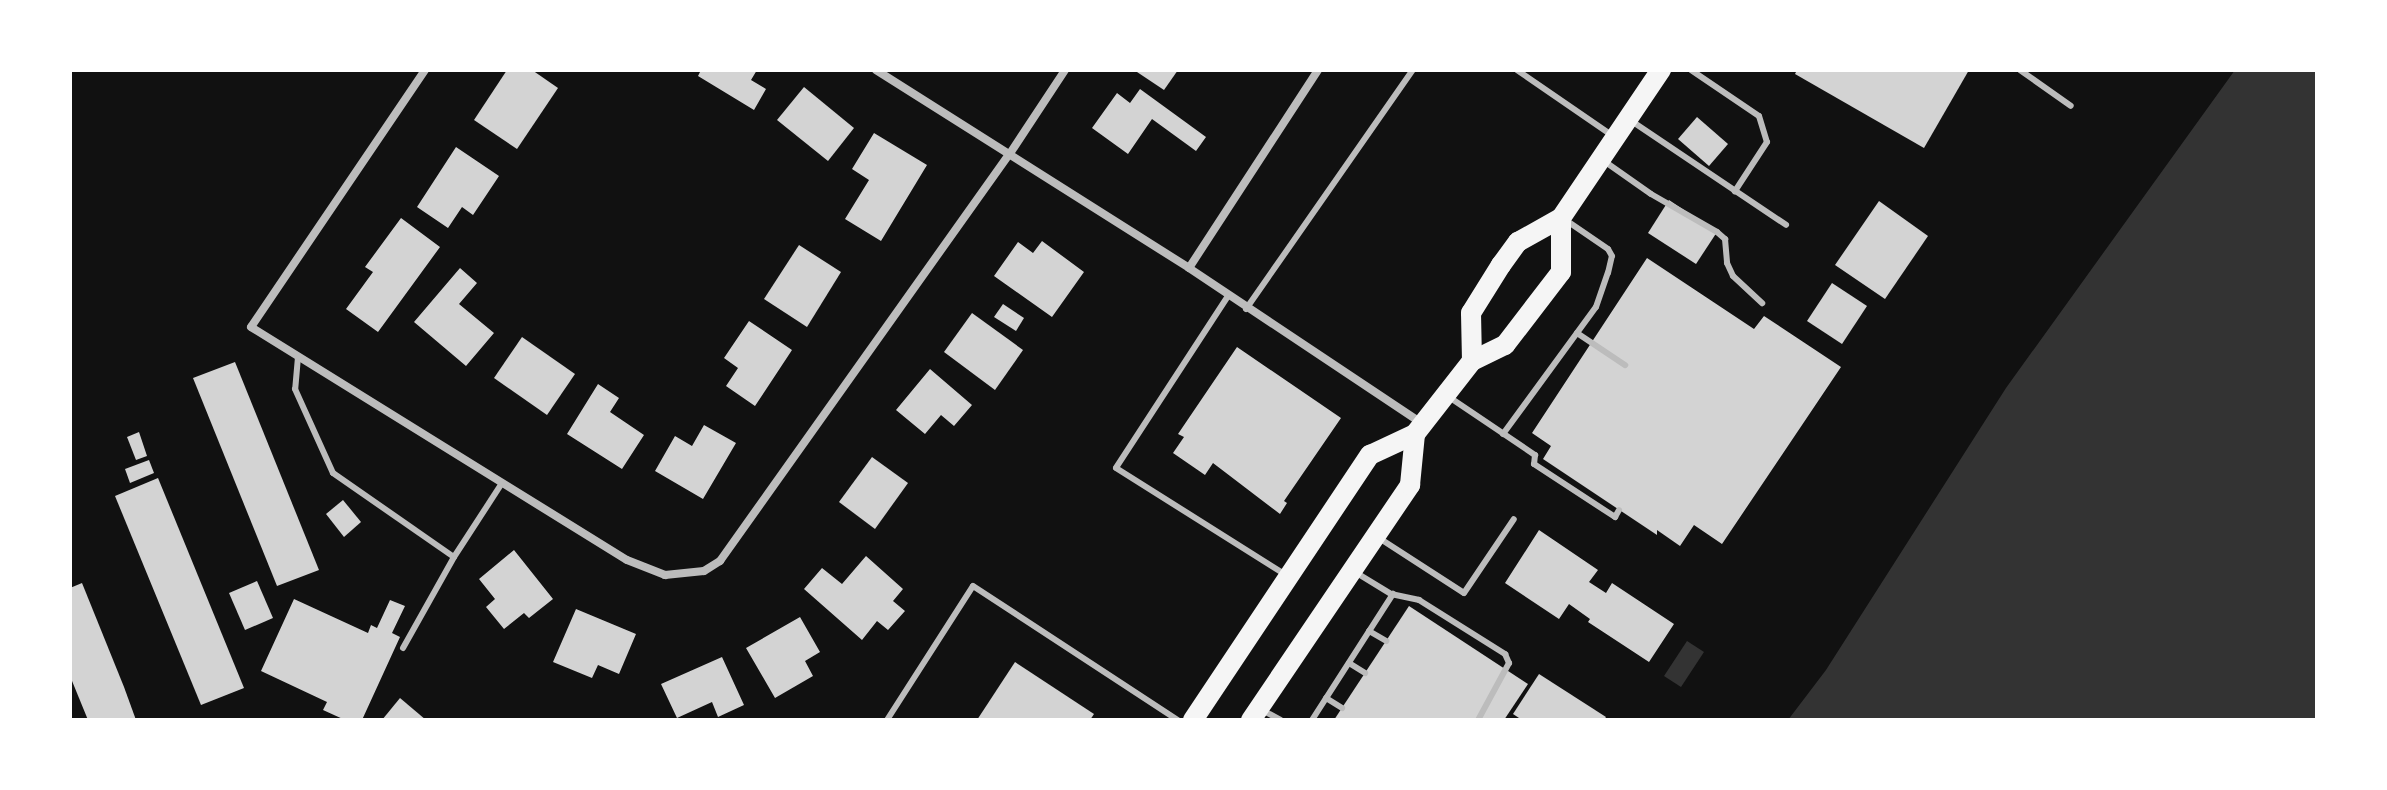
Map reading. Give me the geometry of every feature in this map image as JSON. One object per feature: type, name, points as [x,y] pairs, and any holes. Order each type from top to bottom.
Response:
[{"type":"main road","points":[[1472,361],[1471,313],[1486,289],[1518,242],[1561,218],[1661,70]]},
{"type":"main road","points":[[1193,720],[1370,455],[1419,429],[1472,361],[1505,345],[1561,272],[1561,218]]},
{"type":"main road","points":[[1255,714],[1410,485],[1419,429]]},
{"type":"street","points":[[425,70],[251,327],[627,560],[665,575],[704,571],[720,561],[1009,155],[1065,70]]},
{"type":"street","points":[[876,70],[1189,268],[1246,309],[1349,371],[1419,429]]},
{"type":"street","points":[[1189,268],[1318,70]]},
{"type":"lane","points":[[1246,309],[1413,70]]},
{"type":"lane","points":[[1517,70],[1616,138]]},
{"type":"lane","points":[[1691,70],[1759,116],[1767,142],[1735,191]]},
{"type":"lane","points":[[2020,70],[2071,106]]},
{"type":"lane","points":[[1628,119],[1786,225]]},
{"type":"lane","points":[[1601,159],[1725,239],[1727,263],[1733,276],[1762,303]]},
{"type":"lane","points":[[1503,434],[1596,307],[1612,256],[1608,249],[1561,218]]},
{"type":"lane","points":[[1228,296],[1116,468],[1287,576]]},
{"type":"lane","points":[[1577,333],[1625,365]]},
{"type":"lane","points":[[298,357],[295,389],[333,473],[454,557]]},
{"type":"lane","points":[[1446,395],[1535,455],[1534,464],[1615,517],[1619,510]]},
{"type":"lane","points":[[403,648],[454,557],[502,483]]},
{"type":"lane","points":[[1376,537],[1464,593],[1514,519]]},
{"type":"lane","points":[[1352,570],[1393,594],[1419,600],[1505,654],[1509,663],[1478,720]]},
{"type":"lane","points":[[887,720],[973,586],[1178,720]]},
{"type":"lane","points":[[1312,720],[1393,594]]},
{"type":"lane","points":[[1369,631],[1386,641]]},
{"type":"lane","points":[[1349,663],[1365,673]]},
{"type":"lane","points":[[1326,698],[1342,708]]},
{"type":"lane","points":[[1255,714],[1281,720]]},
{"type":"shaded area","points":[[2235,70],[2317,70],[2317,720],[1788,720],[1826,670],[2006,388]]},
{"type":"shaded area","points":[[1687,641],[1704,652],[1681,687],[1664,676]]},
{"type":"building","points":[[507,70],[532,70],[558,88],[517,149],[474,120]]},
{"type":"building","points":[[701,70],[757,70],[751,80],[766,89],[754,110],[698,76]]},
{"type":"building","points":[[1134,70],[1178,70],[1164,90]]},
{"type":"building","points":[[1797,70],[1969,70],[1924,148],[1795,74]]},
{"type":"building","points":[[804,87],[854,128],[828,161],[777,120]]},
{"type":"building","points":[[1140,89],[1206,137],[1196,151],[1152,119],[1128,154],[1092,128],[1117,93],[1130,103]]},
{"type":"building","points":[[1697,117],[1728,144],[1709,166],[1678,139]]},
{"type":"building","points":[[874,133],[927,165],[881,241],[845,219],[869,180],[852,169]]},
{"type":"building","points":[[456,147],[499,176],[473,215],[462,207],[448,228],[417,207]]},
{"type":"building","points":[[1669,200],[1717,232],[1696,264],[1648,233]]},
{"type":"building","points":[[1879,201],[1928,236],[1885,299],[1835,265]]},
{"type":"building","points":[[401,218],[440,247],[378,332],[346,309],[373,272],[365,267]]},
{"type":"building","points":[[1042,241],[1084,272],[1052,317],[994,276],[1018,242],[1033,253]]},
{"type":"building","points":[[799,245],[841,272],[807,327],[764,299]]},
{"type":"building","points":[[1647,258],[1754,329],[1764,316],[1841,367],[1722,544],[1694,525],[1680,546],[1657,530],[1657,535],[1543,459],[1551,446],[1532,433]]},
{"type":"building","points":[[460,268],[477,283],[459,304],[494,333],[466,366],[414,322]]},
{"type":"building","points":[[1832,283],[1867,306],[1842,344],[1807,321]]},
{"type":"building","points":[[1003,304],[1024,318],[1016,331],[994,317]]},
{"type":"building","points":[[972,313],[1023,350],[995,390],[944,352]]},
{"type":"building","points":[[749,321],[792,350],[755,406],[726,386],[738,368],[724,358]]},
{"type":"building","points":[[522,337],[575,374],[547,415],[494,378]]},
{"type":"building","points":[[1237,347],[1341,418],[1284,501],[1287,503],[1280,514],[1213,463],[1205,475],[1173,453],[1184,437],[1178,434]]},
{"type":"building","points":[[235,362],[319,570],[277,586],[193,378]]},
{"type":"building","points":[[930,369],[972,405],[954,426],[941,415],[925,434],[896,410]]},
{"type":"building","points":[[598,384],[619,398],[610,412],[644,435],[622,469],[567,434]]},
{"type":"building","points":[[704,425],[736,443],[703,499],[655,471],[675,436],[692,446]]},
{"type":"building","points":[[139,432],[147,456],[136,460],[127,437]]},
{"type":"building","points":[[872,457],[908,483],[875,529],[839,502]]},
{"type":"building","points":[[149,460],[154,473],[130,483],[125,469]]},
{"type":"building","points":[[158,478],[244,688],[201,705],[115,496]]},
{"type":"building","points":[[343,500],[361,522],[344,537],[326,514]]},
{"type":"building","points":[[1539,530],[1598,570],[1589,582],[1606,593],[1612,583],[1674,624],[1649,662],[1588,622],[1590,619],[1569,604],[1559,619],[1505,583]]},
{"type":"building","points":[[514,550],[553,599],[529,618],[524,613],[504,629],[486,607],[495,599],[479,579]]},
{"type":"building","points":[[866,556],[903,589],[893,601],[905,611],[888,630],[877,621],[862,640],[804,589],[822,568],[842,584]]},
{"type":"building","points":[[257,581],[273,618],[245,630],[229,593]]},
{"type":"building","points":[[82,583],[136,720],[88,720],[70,676],[70,588]]},
{"type":"building","points":[[294,599],[368,633],[371,625],[377,628],[390,600],[405,606],[392,633],[400,637],[362,720],[345,720],[323,710],[327,702],[261,671]]},
{"type":"building","points":[[1409,606],[1528,684],[1504,720],[1334,720]]},
{"type":"building","points":[[576,609],[636,634],[619,674],[598,665],[592,678],[553,662]]},
{"type":"building","points":[[800,617],[820,652],[805,661],[813,676],[775,698],[746,648]]},
{"type":"building","points":[[722,657],[744,705],[718,717],[712,702],[677,718],[661,684]]},
{"type":"building","points":[[1015,662],[1094,714],[1090,720],[977,720]]},
{"type":"building","points":[[1539,674],[1606,717],[1604,720],[1522,720],[1513,714]]},
{"type":"building","points":[[400,698],[426,720],[382,720]]}]
